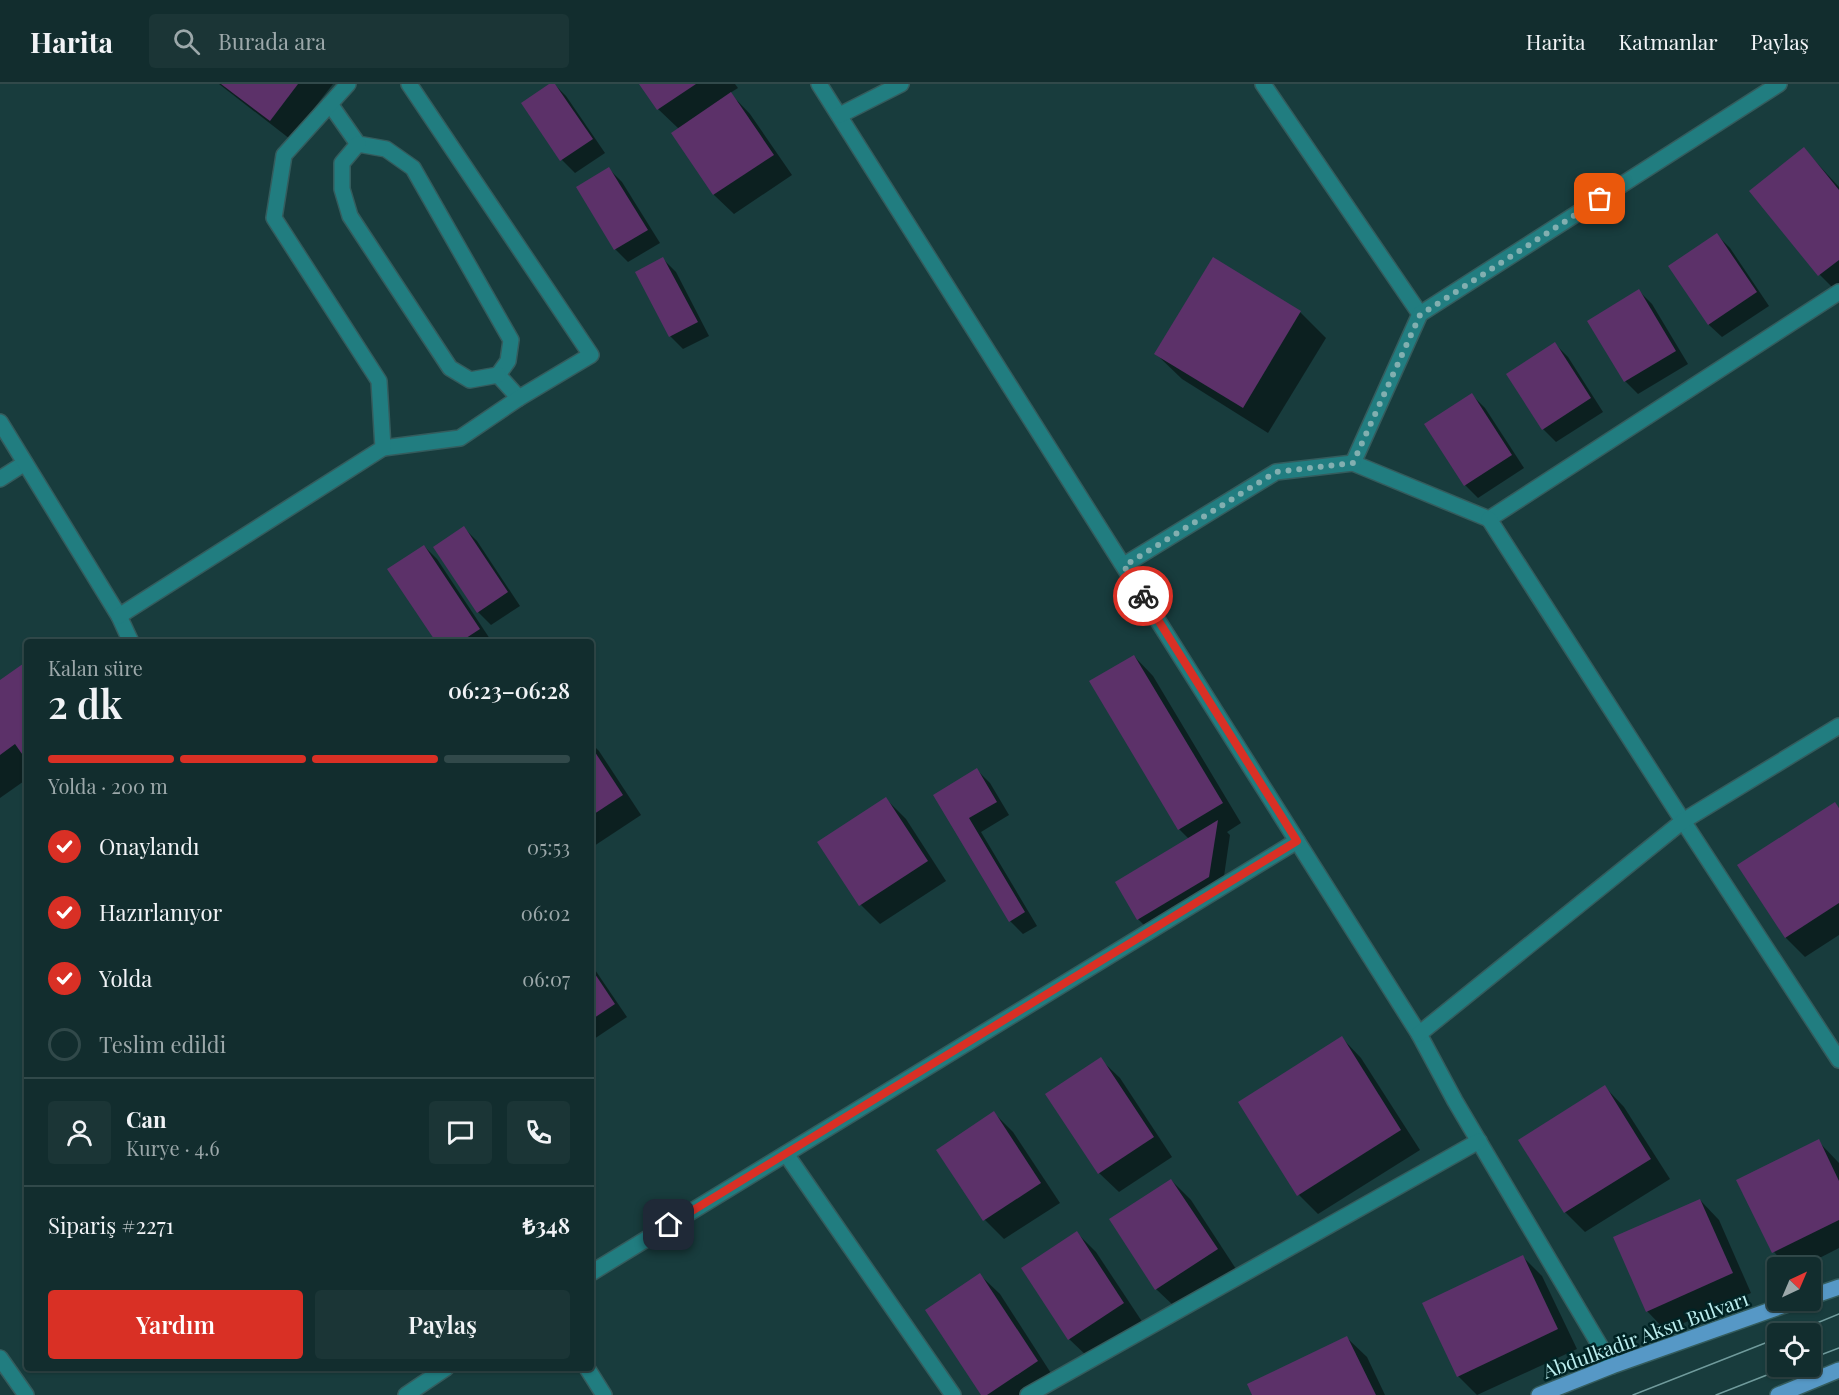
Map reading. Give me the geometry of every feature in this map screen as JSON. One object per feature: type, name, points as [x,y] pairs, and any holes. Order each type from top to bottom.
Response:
[{"type":"main road","points":[[1821,1293],[1839,1287]]},
{"type":"main road","name":"Abdulkadir Aksu Bulvarı","points":[[1539,1395],[1612,1366],[1768,1311]]},
{"type":"main road","points":[[1778,1395],[1839,1370]]},
{"type":"street","points":[[348,84],[284,155],[274,218],[379,381],[383,448]]},
{"type":"street","points":[[119,616],[383,448],[460,438],[519,398],[591,355],[412,88],[429,84]]},
{"type":"street","points":[[819,84],[1419,1034],[1479,1141],[1612,1366]]},
{"type":"street","points":[[840,115],[901,84]]},
{"type":"street","points":[[1263,84],[1420,315]]},
{"type":"street","points":[[1353,463],[1420,315],[1779,84]]},
{"type":"street","points":[[330,104],[358,144],[386,149],[413,168],[512,340],[508,361],[498,375],[470,380],[450,368],[350,216],[342,189],[342,163],[358,144]]},
{"type":"street","points":[[1489,519],[1839,292]]},
{"type":"street","points":[[498,375],[519,398]]},
{"type":"street","points":[[0,422],[119,616],[130,639]]},
{"type":"street","points":[[0,479],[25,463]]},
{"type":"street","points":[[1124,566],[1276,472],[1353,463],[1489,519],[1839,1060]]},
{"type":"street","points":[[1419,1034],[1683,821],[1839,726]]},
{"type":"street","points":[[594,1271],[1297,841]]},
{"type":"street","points":[[1028,1395],[1479,1141]]},
{"type":"street","points":[[786,1154],[953,1395]]},
{"type":"street","points":[[0,1358],[26,1395]]},
{"type":"street","points":[[406,1395],[442,1371]]},
{"type":"street","points":[[589,1371],[604,1395]]},
{"type":"building","points":[[221,84],[298,84],[270,121]]},
{"type":"building","points":[[549,84],[555,84],[593,139],[560,161],[521,103]]},
{"type":"building","points":[[639,84],[696,84],[657,110]]},
{"type":"building","points":[[731,92],[774,155],[713,195],[671,133]]},
{"type":"building","points":[[1804,147],[1839,190],[1839,260],[1818,276],[1749,191]]},
{"type":"building","points":[[609,167],[648,230],[614,250],[576,187]]},
{"type":"building","points":[[1717,233],[1757,292],[1708,325],[1668,266]]},
{"type":"building","points":[[663,257],[698,322],[669,337],[635,272]]},
{"type":"building","points":[[1213,257],[1301,311],[1243,408],[1154,354]]},
{"type":"building","points":[[1639,289],[1676,351],[1624,382],[1587,321]]},
{"type":"building","points":[[1555,342],[1591,398],[1542,430],[1506,374]]},
{"type":"building","points":[[1472,393],[1512,455],[1464,486],[1424,424]]},
{"type":"building","points":[[464,526],[508,592],[477,613],[433,547]]},
{"type":"building","points":[[424,545],[480,629],[465,639],[434,639],[387,569]]},
{"type":"building","points":[[1134,655],[1223,803],[1178,830],[1089,681]]},
{"type":"building","points":[[24,663],[24,757],[15,744],[0,755],[0,680]]},
{"type":"building","points":[[594,751],[623,795],[594,814]]},
{"type":"building","points":[[977,768],[997,802],[969,818],[1025,912],[1009,922],[933,795]]},
{"type":"building","points":[[886,797],[928,861],[859,906],[817,842]]},
{"type":"building","points":[[1835,802],[1839,808],[1839,903],[1785,938],[1737,865]]},
{"type":"building","points":[[1218,820],[1209,877],[1137,920],[1115,882]]},
{"type":"building","points":[[594,972],[615,1004],[594,1018]]},
{"type":"building","points":[[1342,1036],[1401,1130],[1297,1196],[1238,1102]]},
{"type":"building","points":[[1101,1057],[1154,1137],[1098,1174],[1045,1094]]},
{"type":"building","points":[[1605,1085],[1651,1159],[1564,1213],[1518,1140]]},
{"type":"building","points":[[994,1111],[1041,1183],[983,1221],[936,1150]]},
{"type":"building","points":[[1819,1139],[1839,1181],[1839,1220],[1772,1253],[1736,1180]]},
{"type":"building","points":[[1171,1179],[1218,1249],[1155,1290],[1109,1219]]},
{"type":"building","points":[[1700,1199],[1733,1273],[1646,1312],[1613,1237]]},
{"type":"building","points":[[1077,1231],[1124,1303],[1068,1340],[1021,1268]]},
{"type":"building","points":[[1523,1255],[1558,1329],[1457,1377],[1422,1303]]},
{"type":"building","points":[[980,1273],[1038,1361],[987,1395],[981,1395],[925,1310]]},
{"type":"building","points":[[1347,1336],[1376,1395],[1252,1395],[1247,1384]]},
{"type":"tram line","points":[[1817,1323],[1839,1314]]},
{"type":"tram line","points":[[1633,1395],[1767,1342]]},
{"type":"tram line","points":[[1821,1355],[1839,1348]]},
{"type":"tram line","points":[[1716,1395],[1767,1375]]},
{"type":"way so far","points":[[1143,596],[1124,566],[1276,472],[1353,463],[1420,315],[1600,199]]},
{"type":"route","points":[[669,1225],[1297,841],[1143,596]]}]
